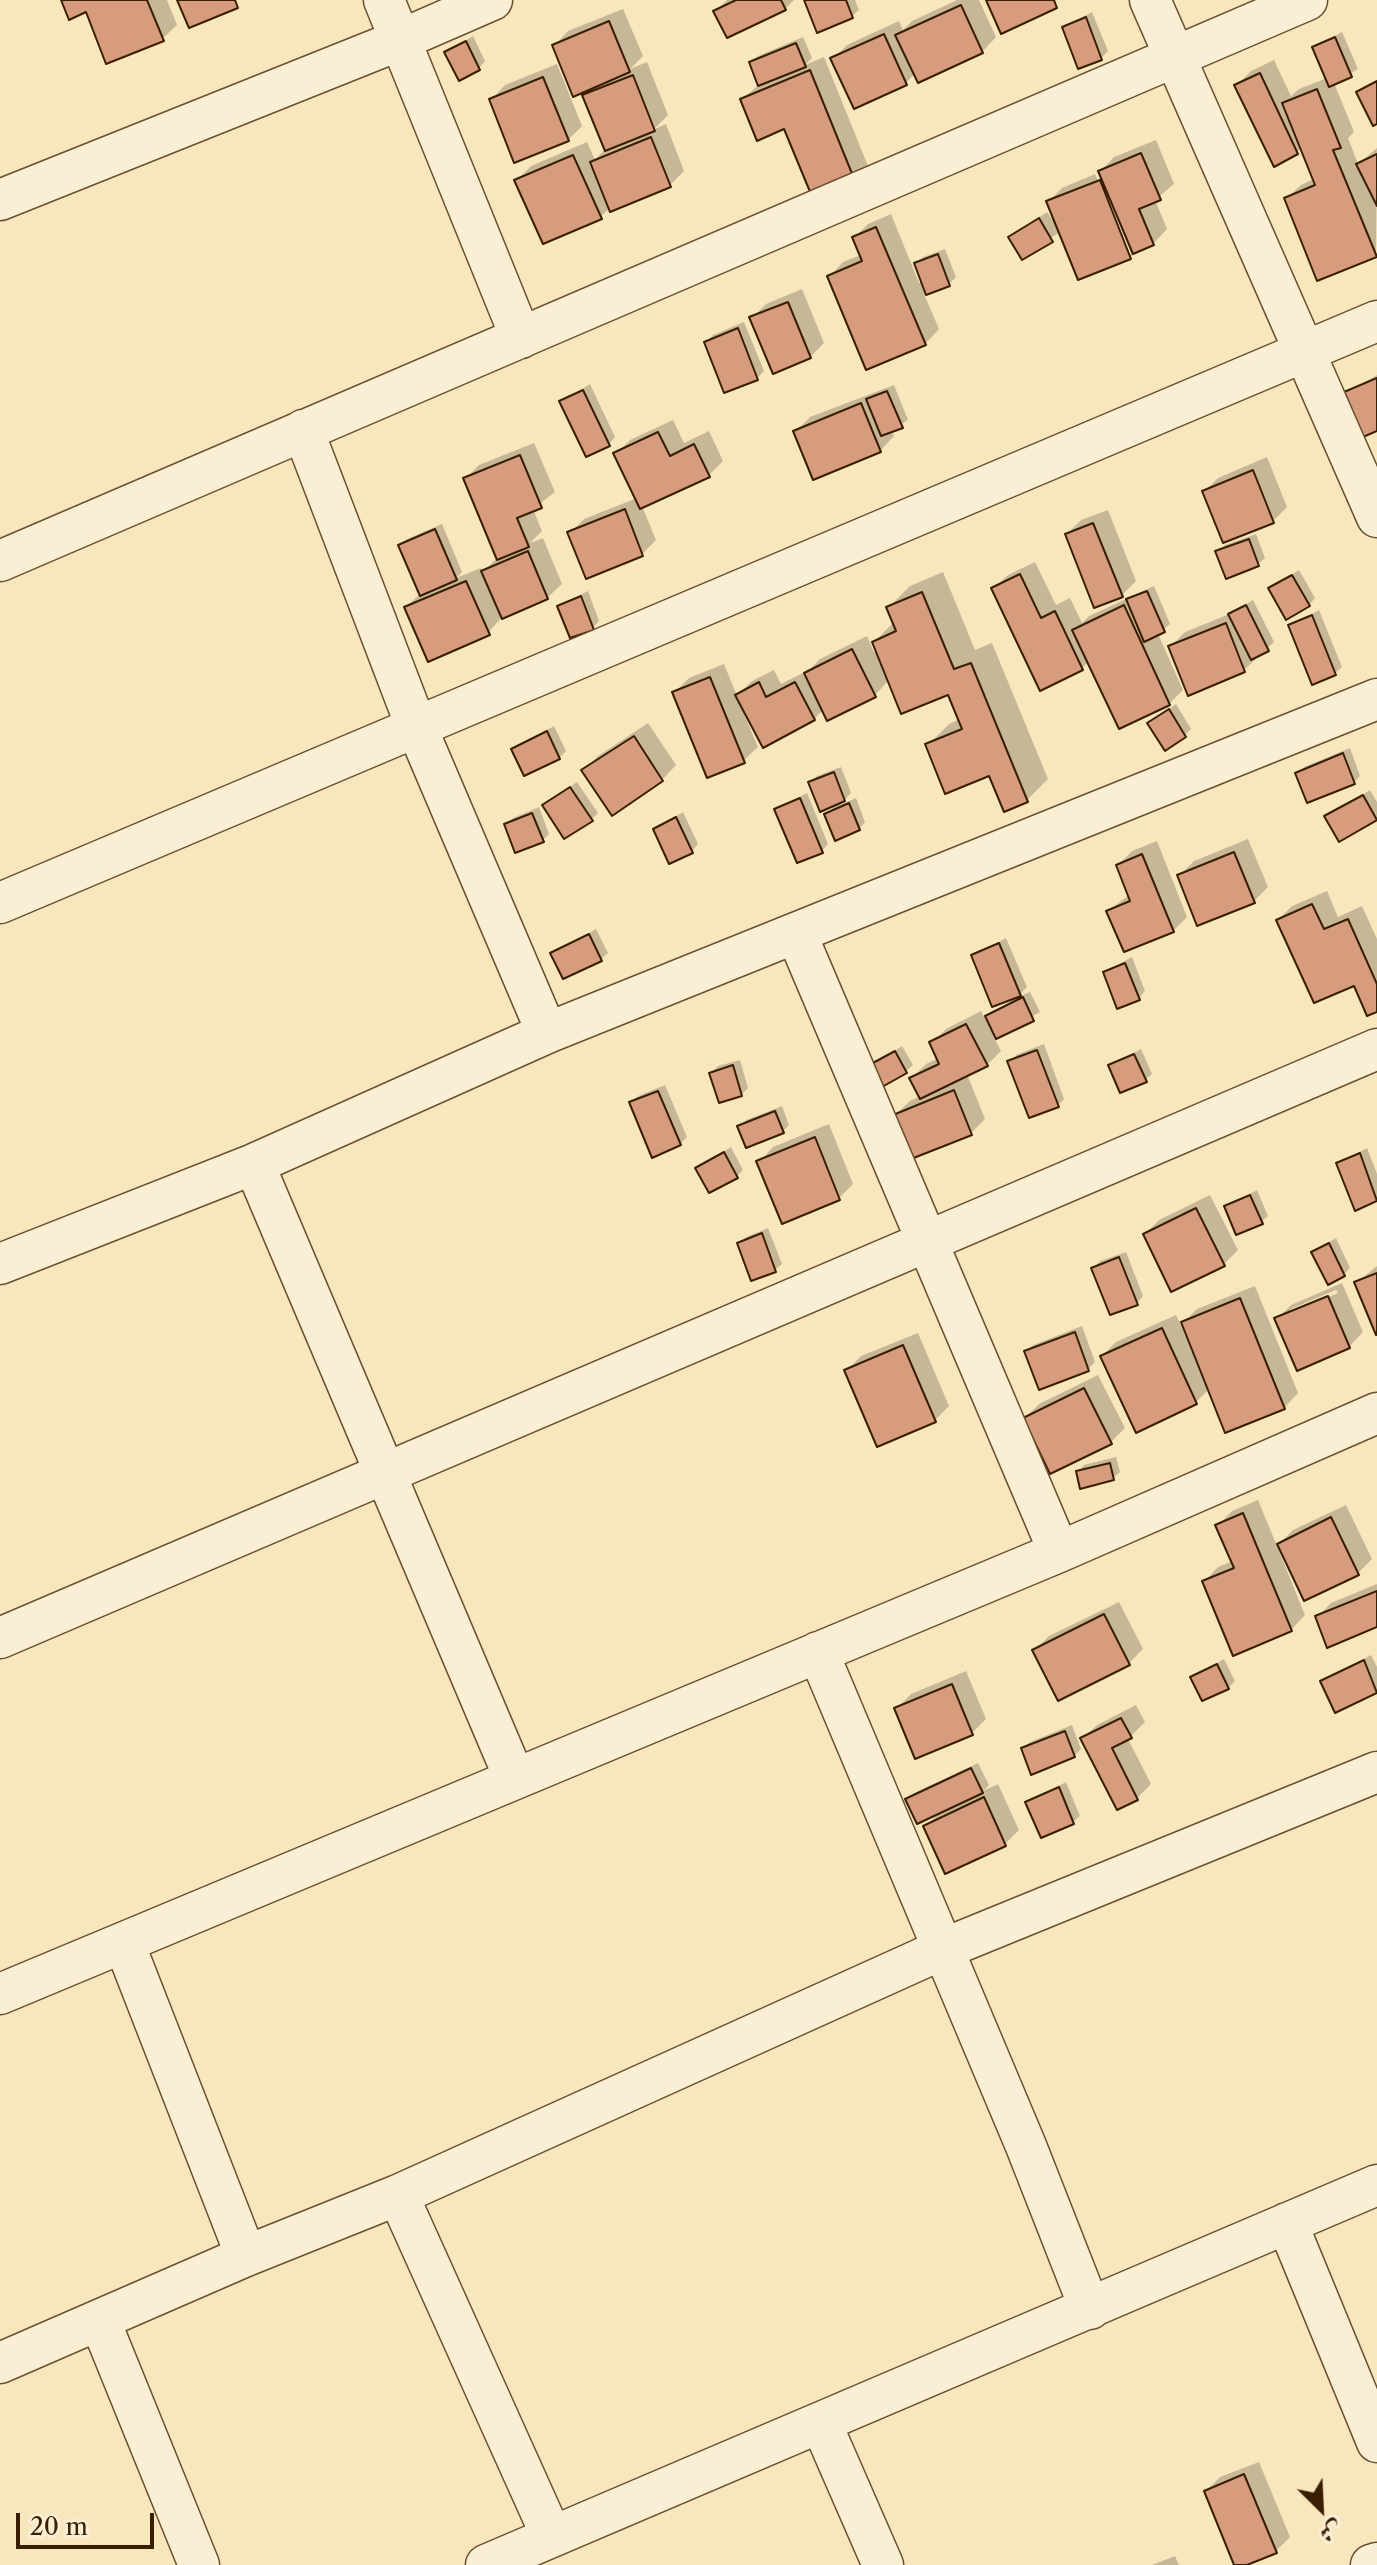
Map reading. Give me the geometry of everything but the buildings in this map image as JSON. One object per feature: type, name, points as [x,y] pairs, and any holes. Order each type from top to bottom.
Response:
[{"type":"street","points":[[384,0],[521,338]]},
{"type":"street","points":[[0,200],[400,40],[492,0]]},
{"type":"street","points":[[1150,0],[1377,517]]},
{"type":"street","points":[[0,561],[1307,0]]},
{"type":"street","points":[[0,903],[1377,321]]},
{"type":"street","points":[[303,430],[416,726],[547,1033]]},
{"type":"street","points":[[0,1264],[254,1164],[547,1033],[1377,699]]},
{"type":"street","points":[[796,933],[924,1241],[1059,1552]]},
{"type":"street","points":[[0,1638],[1377,1049]]},
{"type":"street","points":[[254,1164],[514,1777]]},
{"type":"street","points":[[0,1994],[1059,1552],[1377,1413]]},
{"type":"street","points":[[818,1652],[1090,2309]]},
{"type":"street","points":[[0,2363],[246,2256],[398,2195],[943,1949],[1377,1772]]},
{"type":"street","points":[[124,1943],[246,2256]]},
{"type":"street","points":[[486,2565],[1377,2185]]},
{"type":"street","points":[[398,2195],[552,2537]]},
{"type":"street","points":[[1287,2223],[1377,2442]]},
{"type":"street","points":[[100,2321],[199,2565]]},
{"type":"street","points":[[821,2423],[883,2565]]},
{"type":"street","points":[[1371,2565],[1377,2563]]}]
